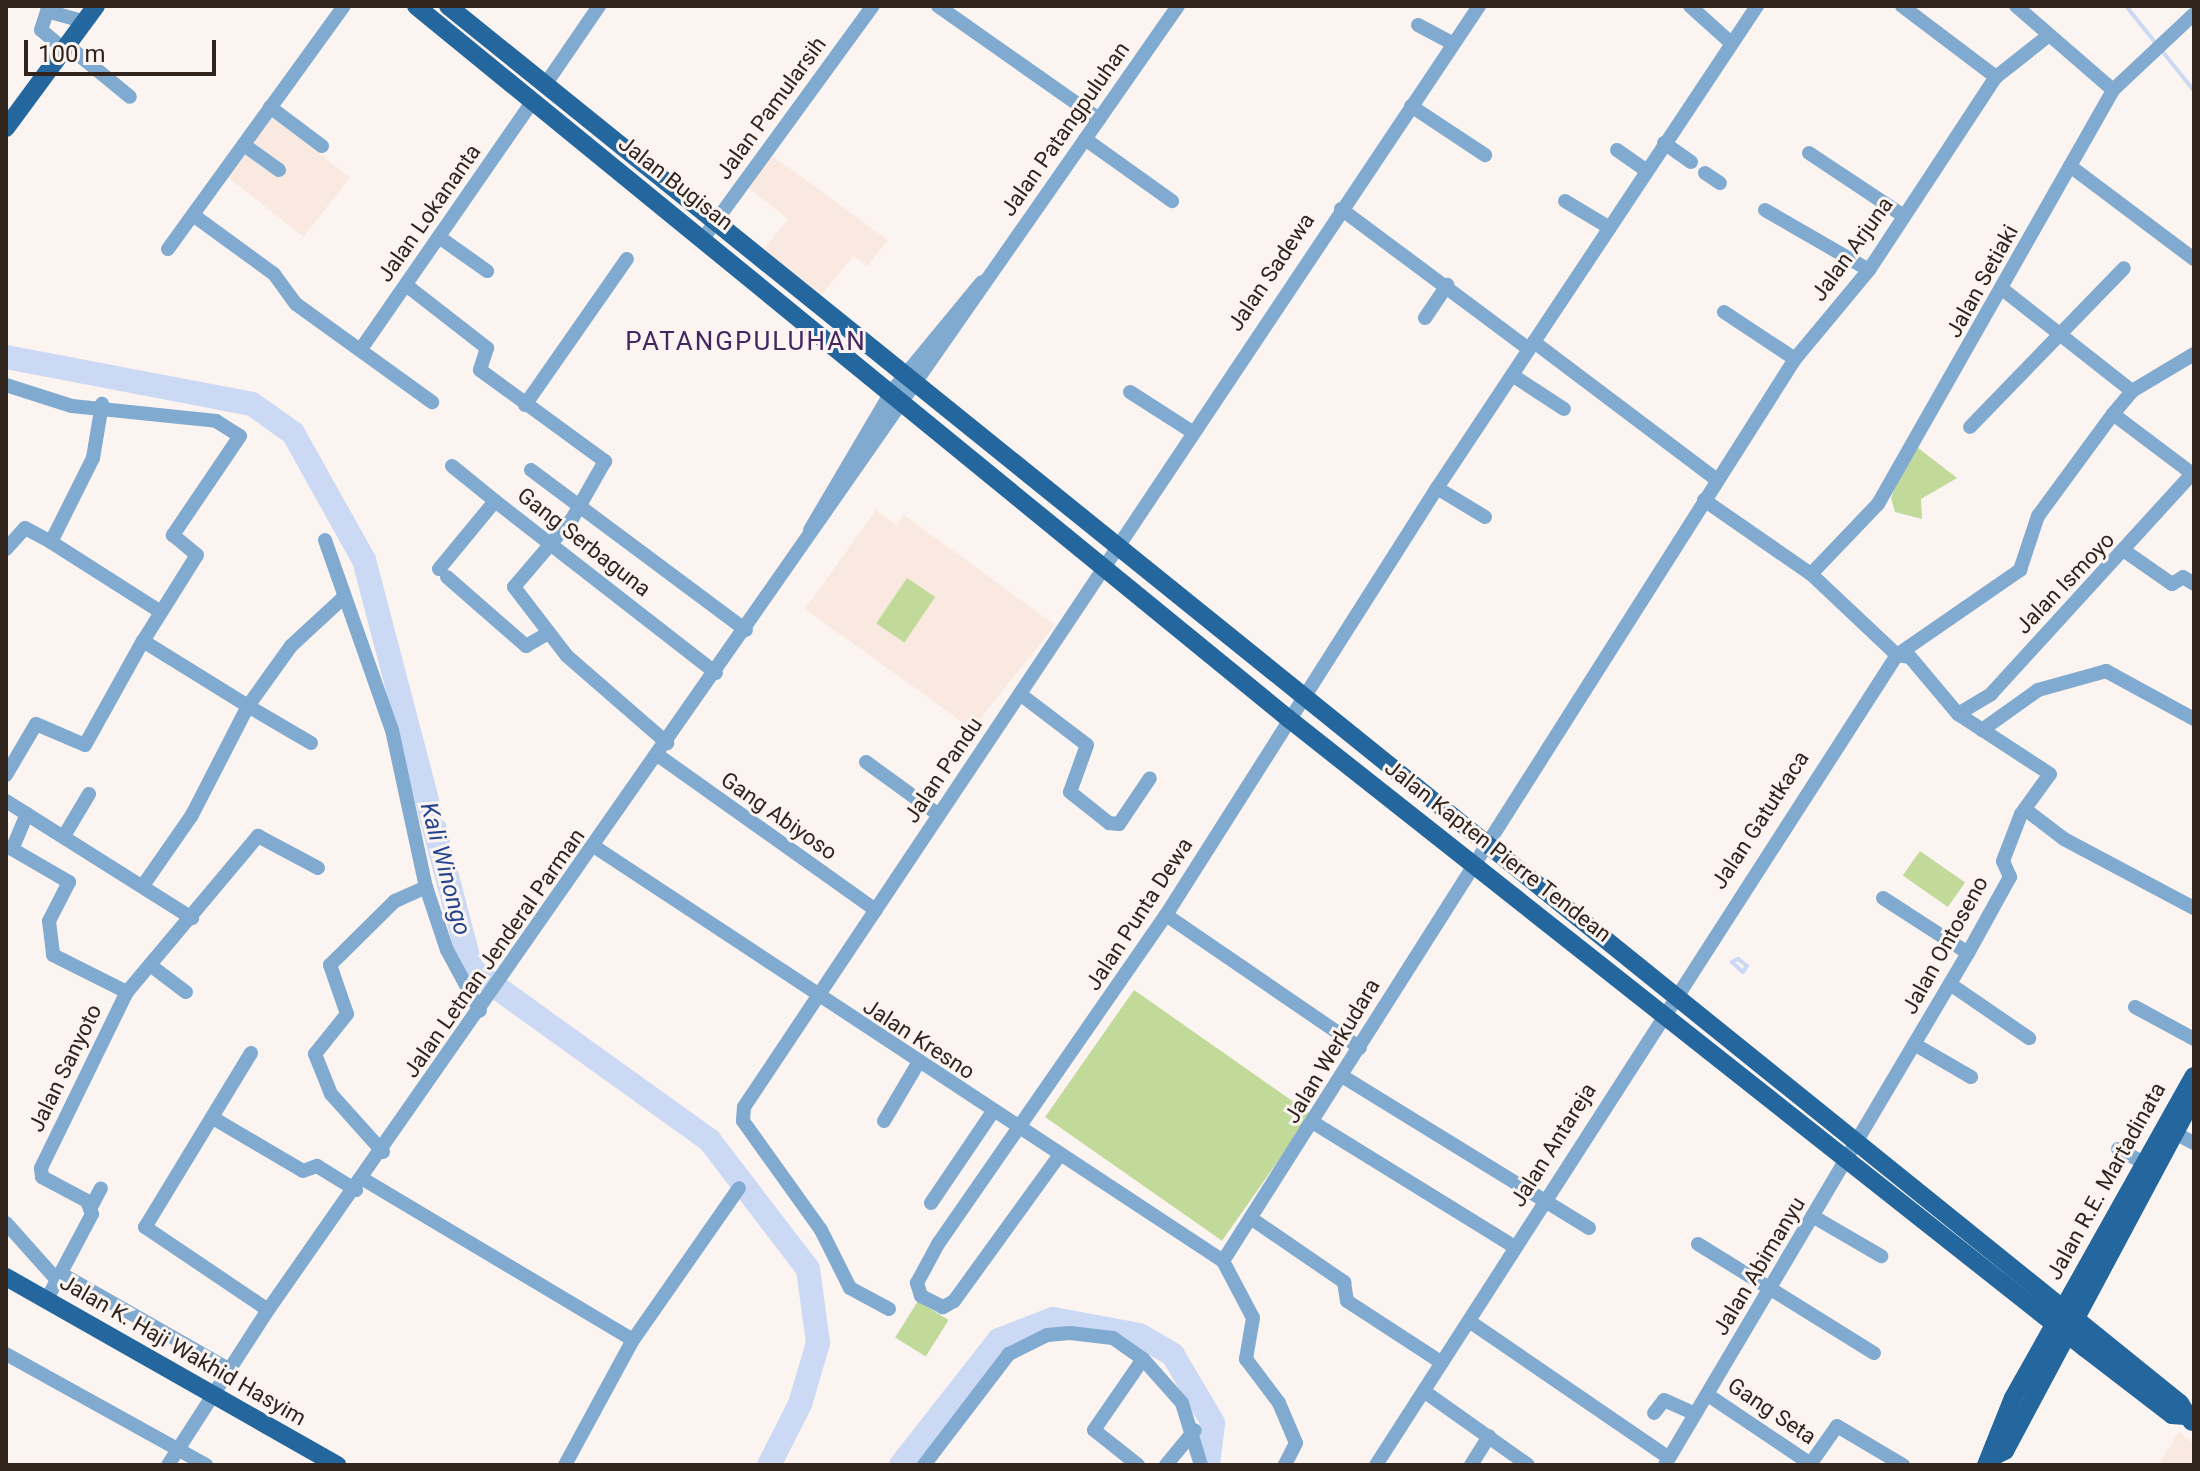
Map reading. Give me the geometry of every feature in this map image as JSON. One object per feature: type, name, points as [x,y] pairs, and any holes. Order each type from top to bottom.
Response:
[{"type":"main road","points":[[6,128],[96,6]]},
{"type":"main road","name":"Jalan Bugisan","points":[[416,6],[533,101],[910,379]]},
{"type":"main road","name":"Jalan Bugisan","points":[[448,6],[545,85],[898,396]]},
{"type":"main road","points":[[533,101],[545,85]]},
{"type":"main road","name":"Jalan Kapten Pierre Tendean","points":[[910,379],[1303,699],[1481,855],[2092,1344],[2172,1415],[2191,1415]]},
{"type":"main road","name":"Jalan Kapten Pierre Tendean","points":[[898,396],[1289,719],[1481,855]]},
{"type":"main road","name":"Jalan R.E. Martadinata","points":[[2088,1278],[2144,1163],[2194,1076]]},
{"type":"main road","name":"Jalan R.E. Martadinata","points":[[1987,1462],[1989,1444],[2049,1349],[2194,1098]]},
{"type":"main road","name":"Jalan K. Haji Wakhid Hasyim","points":[[6,1277],[337,1465]]},
{"type":"main road","points":[[2088,1278],[2092,1344],[2049,1349],[2031,1297],[2088,1278]]},
{"type":"street","points":[[168,249],[344,6]]},
{"type":"street","points":[[545,85],[599,6]]},
{"type":"street","name":"Jalan Pamularsih","points":[[710,229],[873,6]]},
{"type":"street","points":[[938,6],[1099,119]]},
{"type":"street","name":"Jalan Patangpuluhan","points":[[910,379],[989,277],[1178,6]]},
{"type":"street","name":"Jalan Sadewa","points":[[1102,565],[1479,6]]},
{"type":"street","points":[[1690,6],[1730,42]]},
{"type":"street","name":"Jalan Punta Dewa","points":[[1059,1156],[954,1301],[943,1307],[921,1296],[917,1283],[938,1244],[1022,1132],[1166,915],[1437,488],[1730,42],[1757,6]]},
{"type":"street","points":[[1902,6],[1996,77]]},
{"type":"street","points":[[2016,6],[2113,90]]},
{"type":"street","points":[[85,22],[43,8],[41,30],[130,97]]},
{"type":"street","name":"Jalan Setiaki","points":[[1811,574],[1878,504],[2113,90],[2194,14]]},
{"type":"street","points":[[1418,25],[1453,44]]},
{"type":"street","name":"Jalan Arjuna","points":[[1481,855],[1795,359],[1869,270],[1996,77],[2048,36]]},
{"type":"street","name":"Jalan Lokananta","points":[[361,349],[533,101]]},
{"type":"street","points":[[1411,106],[1485,155]]},
{"type":"street","points":[[270,107],[322,146]]},
{"type":"street","points":[[1085,139],[1172,201]]},
{"type":"street","points":[[1664,143],[1691,162]]},
{"type":"street","points":[[244,145],[279,170]]},
{"type":"street","points":[[1617,150],[1646,170]]},
{"type":"street","points":[[1809,153],[1904,216]]},
{"type":"street","points":[[2070,166],[2194,259]]},
{"type":"street","points":[[1705,173],[1720,183]]},
{"type":"street","points":[[1565,201],[1610,228]]},
{"type":"street","points":[[1341,209],[1447,285],[1459,302],[1532,346],[1717,480]]},
{"type":"street","points":[[1765,210],[1869,270]]},
{"type":"street","points":[[193,215],[432,402]]},
{"type":"street","points":[[439,237],[487,271]]},
{"type":"street","points":[[525,405],[627,259]]},
{"type":"street","points":[[1970,427],[2124,268]]},
{"type":"street","points":[[406,285],[487,348],[480,370],[605,461],[581,507],[551,545]]},
{"type":"street","points":[[1425,318],[1447,285]]},
{"type":"street","points":[[2001,288],[2132,391]]},
{"type":"street","points":[[1724,312],[1795,359]]},
{"type":"street","points":[[1704,500],[1811,574],[1897,655],[2020,570],[2056,488],[2113,414],[2132,391],[2194,354]]},
{"type":"street","points":[[1512,375],[1564,409]]},
{"type":"street","name":"Jalan Letnan Jenderal Parman","points":[[168,1465],[268,1310],[383,1152],[746,630],[910,379]]},
{"type":"street","points":[[6,385],[72,406],[102,404],[216,421],[240,436],[173,535],[197,555],[143,641],[85,745],[36,724],[6,775]]},
{"type":"street","points":[[1130,392],[1191,431]]},
{"type":"street","points":[[51,542],[93,458],[102,404]]},
{"type":"street","points":[[2113,414],[2193,474]]},
{"type":"street","points":[[452,466],[495,501]]},
{"type":"street","points":[[531,470],[746,630]]},
{"type":"street","name":"Jalan Ismoyo","points":[[1958,714],[1991,694],[2126,552],[2193,474]]},
{"type":"street","points":[[1437,488],[1485,517]]},
{"type":"street","name":"Gang Serbaguna","points":[[547,634],[526,646],[443,573],[495,501],[716,673]]},
{"type":"street","points":[[6,549],[25,528],[161,612]]},
{"type":"street","points":[[325,540],[342,599],[392,730],[426,887],[447,950],[482,1009]]},
{"type":"street","name":"Gang Abiyoso","points":[[551,545],[514,587],[551,628],[547,634],[663,750],[876,910]]},
{"type":"street","points":[[2126,552],[2172,584],[2183,577],[2194,584]]},
{"type":"street","name":"Jalan Pandu","points":[[889,1309],[850,1288],[821,1230],[742,1114],[1102,565]]},
{"type":"street","points":[[144,884],[192,815],[248,706],[291,646],[342,599]]},
{"type":"street","points":[[143,641],[311,743]]},
{"type":"street","name":"Jalan Ontoseno","points":[[1851,1152],[2010,877],[2003,861],[2026,810],[2051,773],[1958,714],[1910,657],[1897,655]]},
{"type":"street","name":"Jalan Gatutkaca","points":[[1668,1005],[1897,655]]},
{"type":"street","points":[[1982,730],[2038,690],[2106,671],[2194,719]]},
{"type":"street","points":[[1020,694],[1087,745],[1070,792],[1109,823],[1119,824],[1150,778]]},
{"type":"street","points":[[866,762],[939,815]]},
{"type":"street","points":[[64,836],[89,794]]},
{"type":"street","points":[[6,801],[144,884],[192,918]]},
{"type":"street","points":[[2026,810],[2064,839],[2139,874],[2194,908]]},
{"type":"street","points":[[27,814],[10,854],[69,881],[49,921],[53,955],[127,992]]},
{"type":"street","name":"Jalan Sanyoto","points":[[91,1207],[42,1177],[41,1168],[127,992],[154,968],[258,836],[318,868]]},
{"type":"street","name":"Jalan Kresno","points":[[595,847],[917,1065],[1223,1261]]},
{"type":"street","name":"Jalan Werkudara","points":[[1223,1261],[1314,1123],[1481,855]]},
{"type":"street","points":[[383,1152],[331,1094],[315,1054],[347,1014],[330,965],[395,901],[426,887]]},
{"type":"street","points":[[1883,898],[1968,953]]},
{"type":"street","points":[[1166,915],[1360,1048]]},
{"type":"street","points":[[154,968],[186,992]]},
{"type":"street","points":[[1950,984],[2029,1038]]},
{"type":"street","name":"Jalan Antareja","points":[[1376,1465],[1668,1005]]},
{"type":"street","points":[[2135,1007],[2194,1039]]},
{"type":"street","points":[[1914,1044],[1971,1077]]},
{"type":"street","points":[[251,1053],[146,1232],[268,1310]]},
{"type":"street","points":[[884,1121],[917,1065]]},
{"type":"street","points":[[1342,1076],[1542,1205],[1589,1228]]},
{"type":"street","points":[[931,1203],[992,1113]]},
{"type":"street","points":[[213,1118],[303,1171],[317,1166],[360,1184],[633,1340]]},
{"type":"street","points":[[1314,1123],[1515,1247]]},
{"type":"street","points":[[2175,1133],[2194,1143]]},
{"type":"street","points":[[2118,1149],[2144,1163]]},
{"type":"street","name":"Jalan Abimanyu","points":[[1667,1462],[1851,1152]]},
{"type":"street","points":[[47,1299],[101,1188]]},
{"type":"street","points":[[565,1465],[633,1340],[739,1188]]},
{"type":"street","points":[[1814,1217],[1881,1256]]},
{"type":"street","points":[[1252,1219],[1344,1282],[1347,1301],[1442,1363]]},
{"type":"street","points":[[6,1223],[58,1276],[228,1369]]},
{"type":"street","points":[[1698,1244],[1874,1353]]},
{"type":"street","points":[[1223,1261],[1253,1318],[1246,1359],[1279,1403],[1296,1443],[1285,1465]]},
{"type":"street","points":[[1469,1321],[1667,1462]]},
{"type":"street","points":[[924,1465],[993,1369],[1026,1344],[1047,1335],[1113,1338],[1143,1359],[1195,1430],[1201,1465]]},
{"type":"street","points":[[6,1354],[206,1465]]},
{"type":"street","points":[[1138,1465],[1094,1430],[1143,1359]]},
{"type":"street","points":[[1425,1392],[1528,1465]]},
{"type":"street","name":"Gang Seta","points":[[1708,1395],[1812,1464]]},
{"type":"street","points":[[1654,1413],[1664,1400],[1695,1414]]},
{"type":"street","points":[[1812,1464],[1837,1426],[1903,1465]]},
{"type":"street","points":[[1166,1465],[1195,1430]]},
{"type":"street","points":[[1471,1465],[1489,1436]]},
{"type":"shaded area","points":[[271,116],[350,178],[304,237],[225,175]]},
{"type":"shaded area","points":[[770,154],[888,240],[867,266],[853,256],[820,297],[763,251],[788,219],[746,186]]},
{"type":"shaded area","points":[[876,510],[896,525],[904,515],[1055,625],[972,729],[805,609]]},
{"type":"shaded area","points":[[2179,1432],[2194,1444],[2194,1465],[2158,1465]]},
{"type":"green space","points":[[1913,444],[1957,478],[1921,499],[1922,519],[1895,512],[1891,498]]},
{"type":"green space","points":[[907,578],[935,597],[904,643],[876,624]]},
{"type":"green space","points":[[1920,851],[1965,883],[1948,907],[1903,876]]},
{"type":"green space","points":[[1134,990],[1311,1114],[1222,1241],[1045,1117]]},
{"type":"green space","points":[[918,1301],[949,1320],[926,1357],[895,1337]]},
{"type":"waterway","points":[[2126,6],[2194,91]]},
{"type":"waterway","name":"Kali Winongo","points":[[6,357],[252,404],[293,433],[364,560],[471,969],[710,1141],[808,1269],[818,1343],[800,1404],[769,1465]]},
{"type":"waterway","points":[[1738,959],[1747,966],[1743,972],[1732,962],[1738,959]]},
{"type":"waterway","name":"Kali Winongo","points":[[901,1465],[999,1340],[1053,1319],[1139,1335],[1173,1355],[1213,1423],[1208,1465]]},
{"type":"district","name":"PATANGPULUHAN","points":[[746,342]]}]
